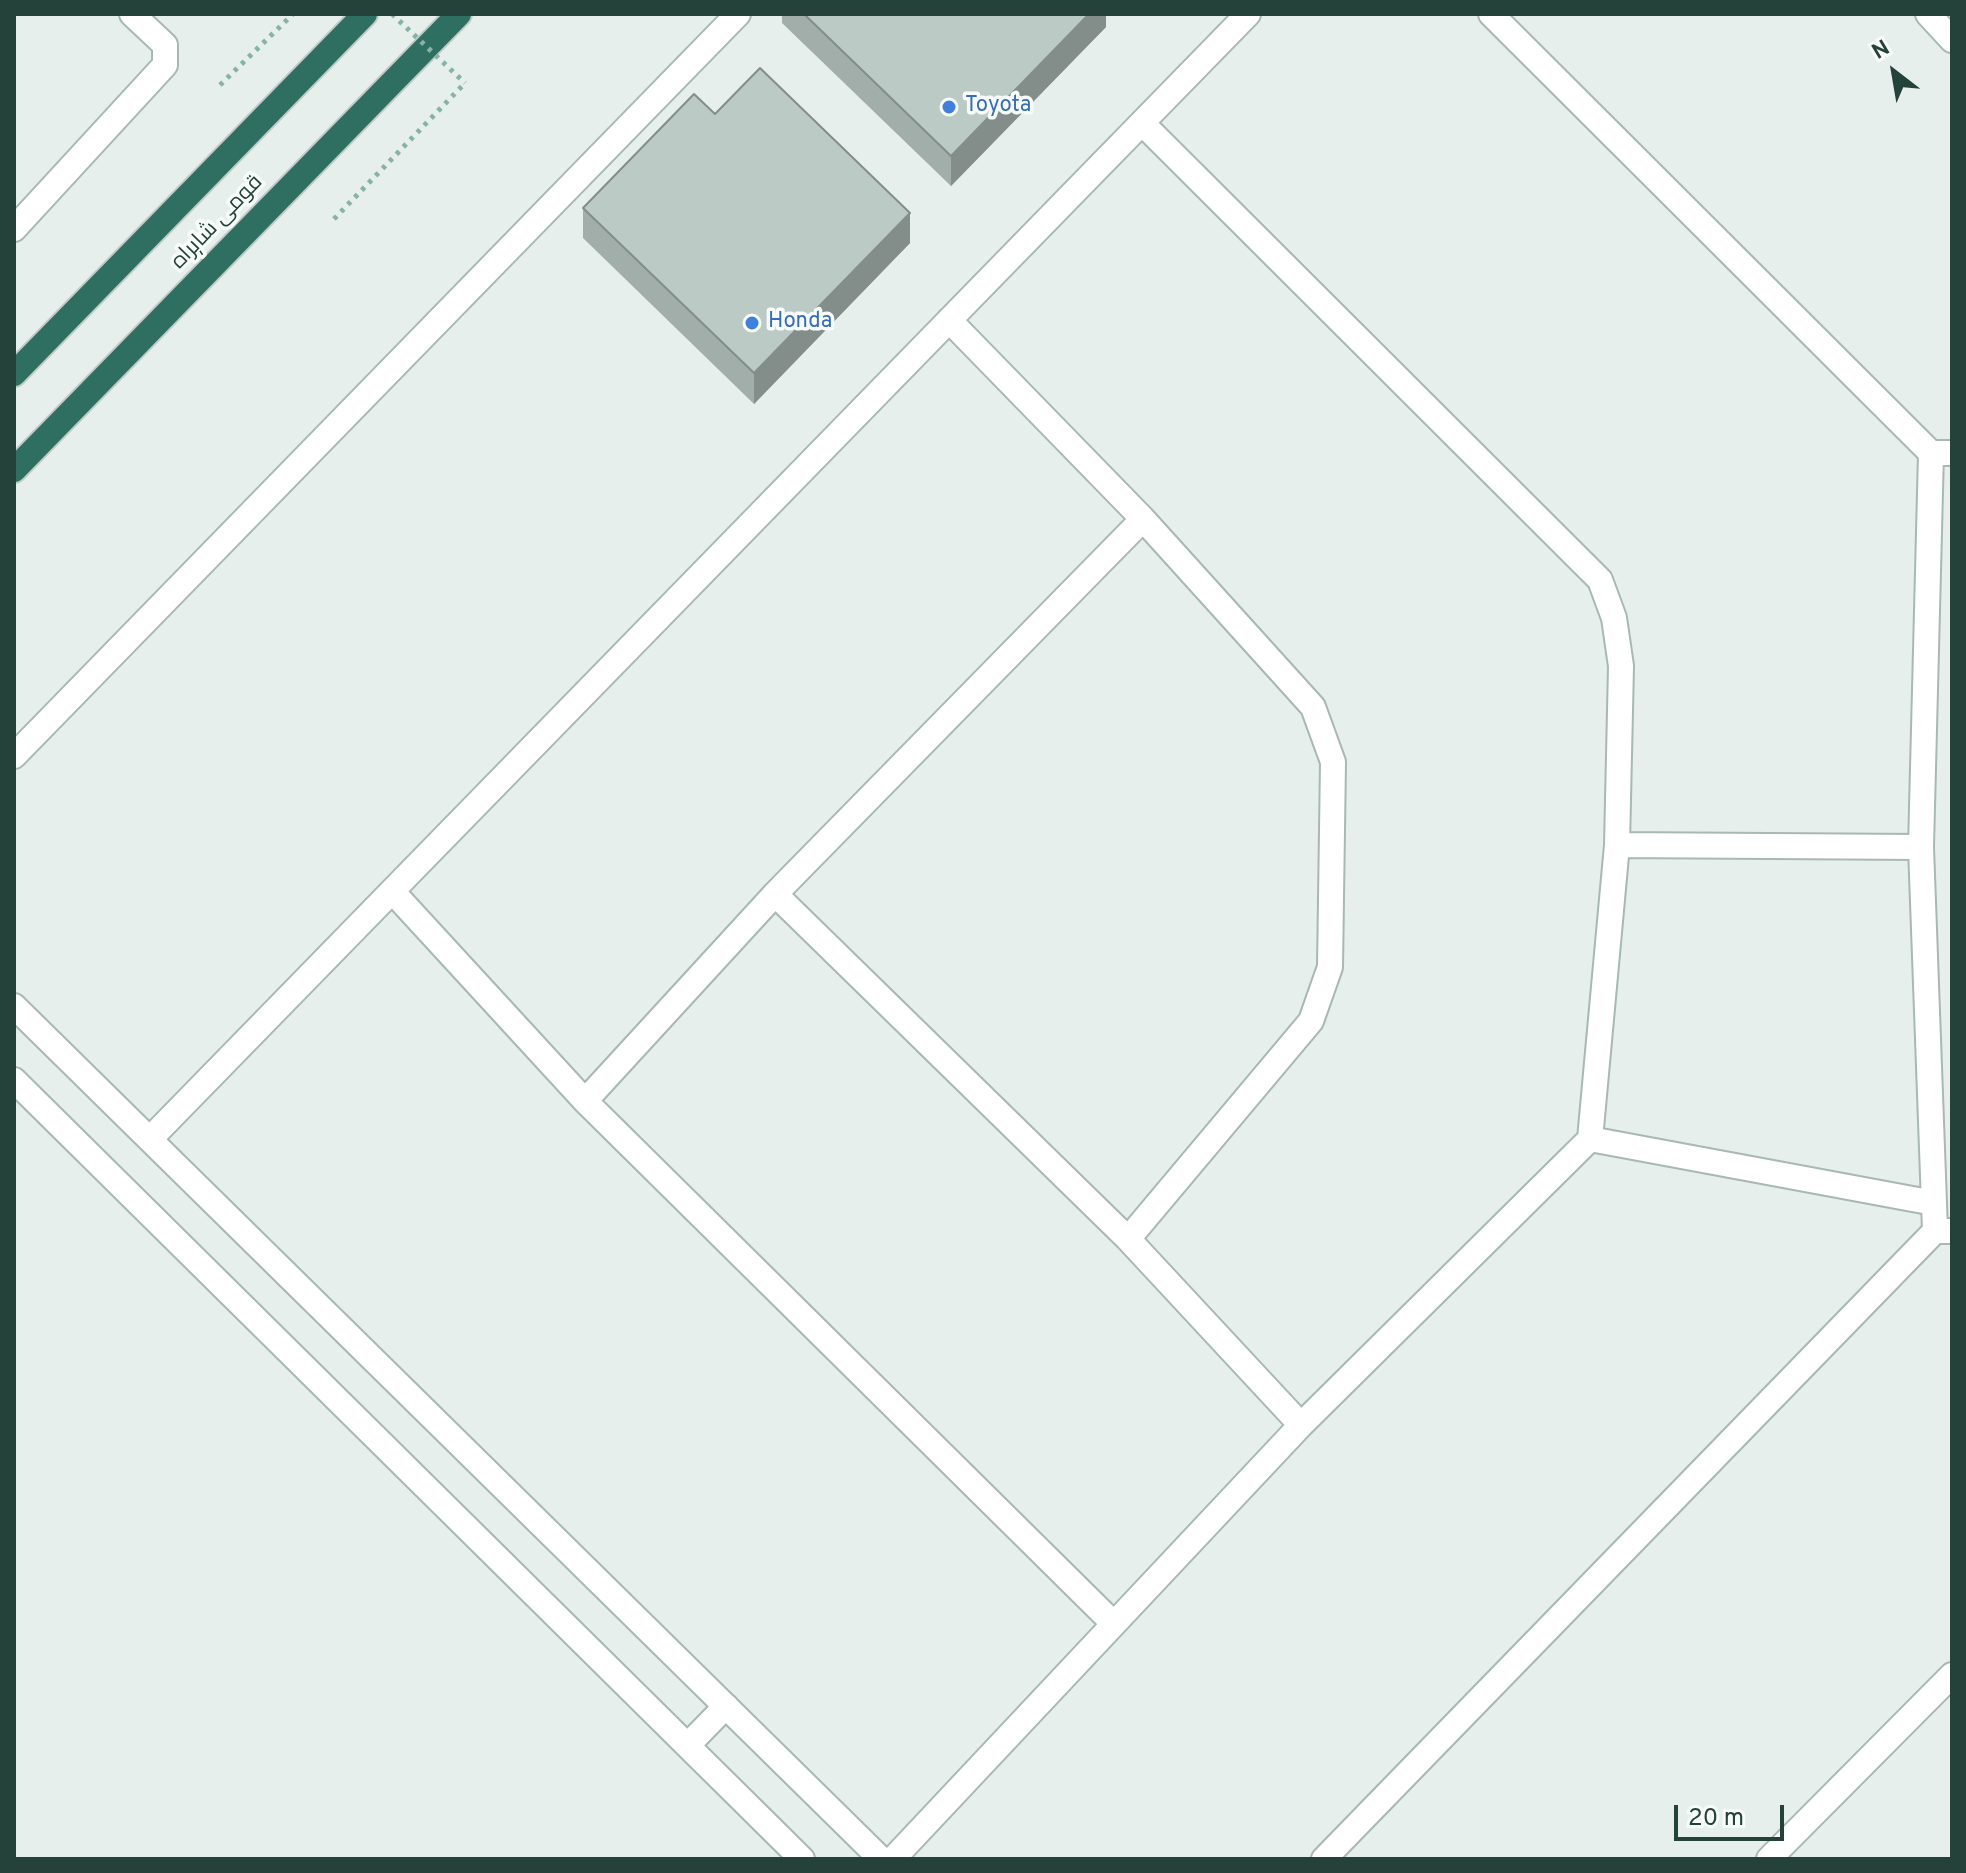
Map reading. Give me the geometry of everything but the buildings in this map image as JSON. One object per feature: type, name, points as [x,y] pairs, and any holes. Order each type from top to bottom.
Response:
[{"type":"highway","name":"قومی شاہراہ","points":[[14,374],[365,14]]},
{"type":"highway","name":"قومی شاہراہ","points":[[14,470],[459,14]]},
{"type":"street","points":[[18,217],[165,65],[165,45],[132,14]]},
{"type":"street","points":[[14,756],[738,14]]},
{"type":"street","points":[[150,1139],[1248,14]]},
{"type":"street","points":[[1324,1859],[1944,1231],[1934,1203],[1921,847],[1942,453],[1491,14]]},
{"type":"street","points":[[1928,14],[1952,40]]},
{"type":"street","points":[[893,1859],[1301,1425],[1590,1139],[1617,845],[1621,666],[1614,618],[1600,580],[1142,123]]},
{"type":"street","points":[[949,320],[1143,519],[1313,707],[1333,762],[1330,967],[1311,1021],[1128,1239]]},
{"type":"street","points":[[585,1101],[775,894],[1143,519]]},
{"type":"street","points":[[1617,845],[1921,847]]},
{"type":"street","points":[[392,891],[585,1101],[1113,1623]]},
{"type":"street","points":[[775,894],[1128,1239],[1301,1425]]},
{"type":"street","points":[[14,1006],[726,1706],[869,1855]]},
{"type":"street","points":[[14,1080],[802,1859]]},
{"type":"street","points":[[1590,1139],[1934,1203]]},
{"type":"street","points":[[1774,1857],[1952,1675]]},
{"type":"street","points":[[688,1745],[726,1706]]},
{"type":"path","points":[[220,85],[293,14]]},
{"type":"path","points":[[334,219],[465,83],[392,14]]},
{"type":"place","name":"Toyota","points":[[949,107]]},
{"type":"place","name":"Honda","points":[[752,323]]}]
